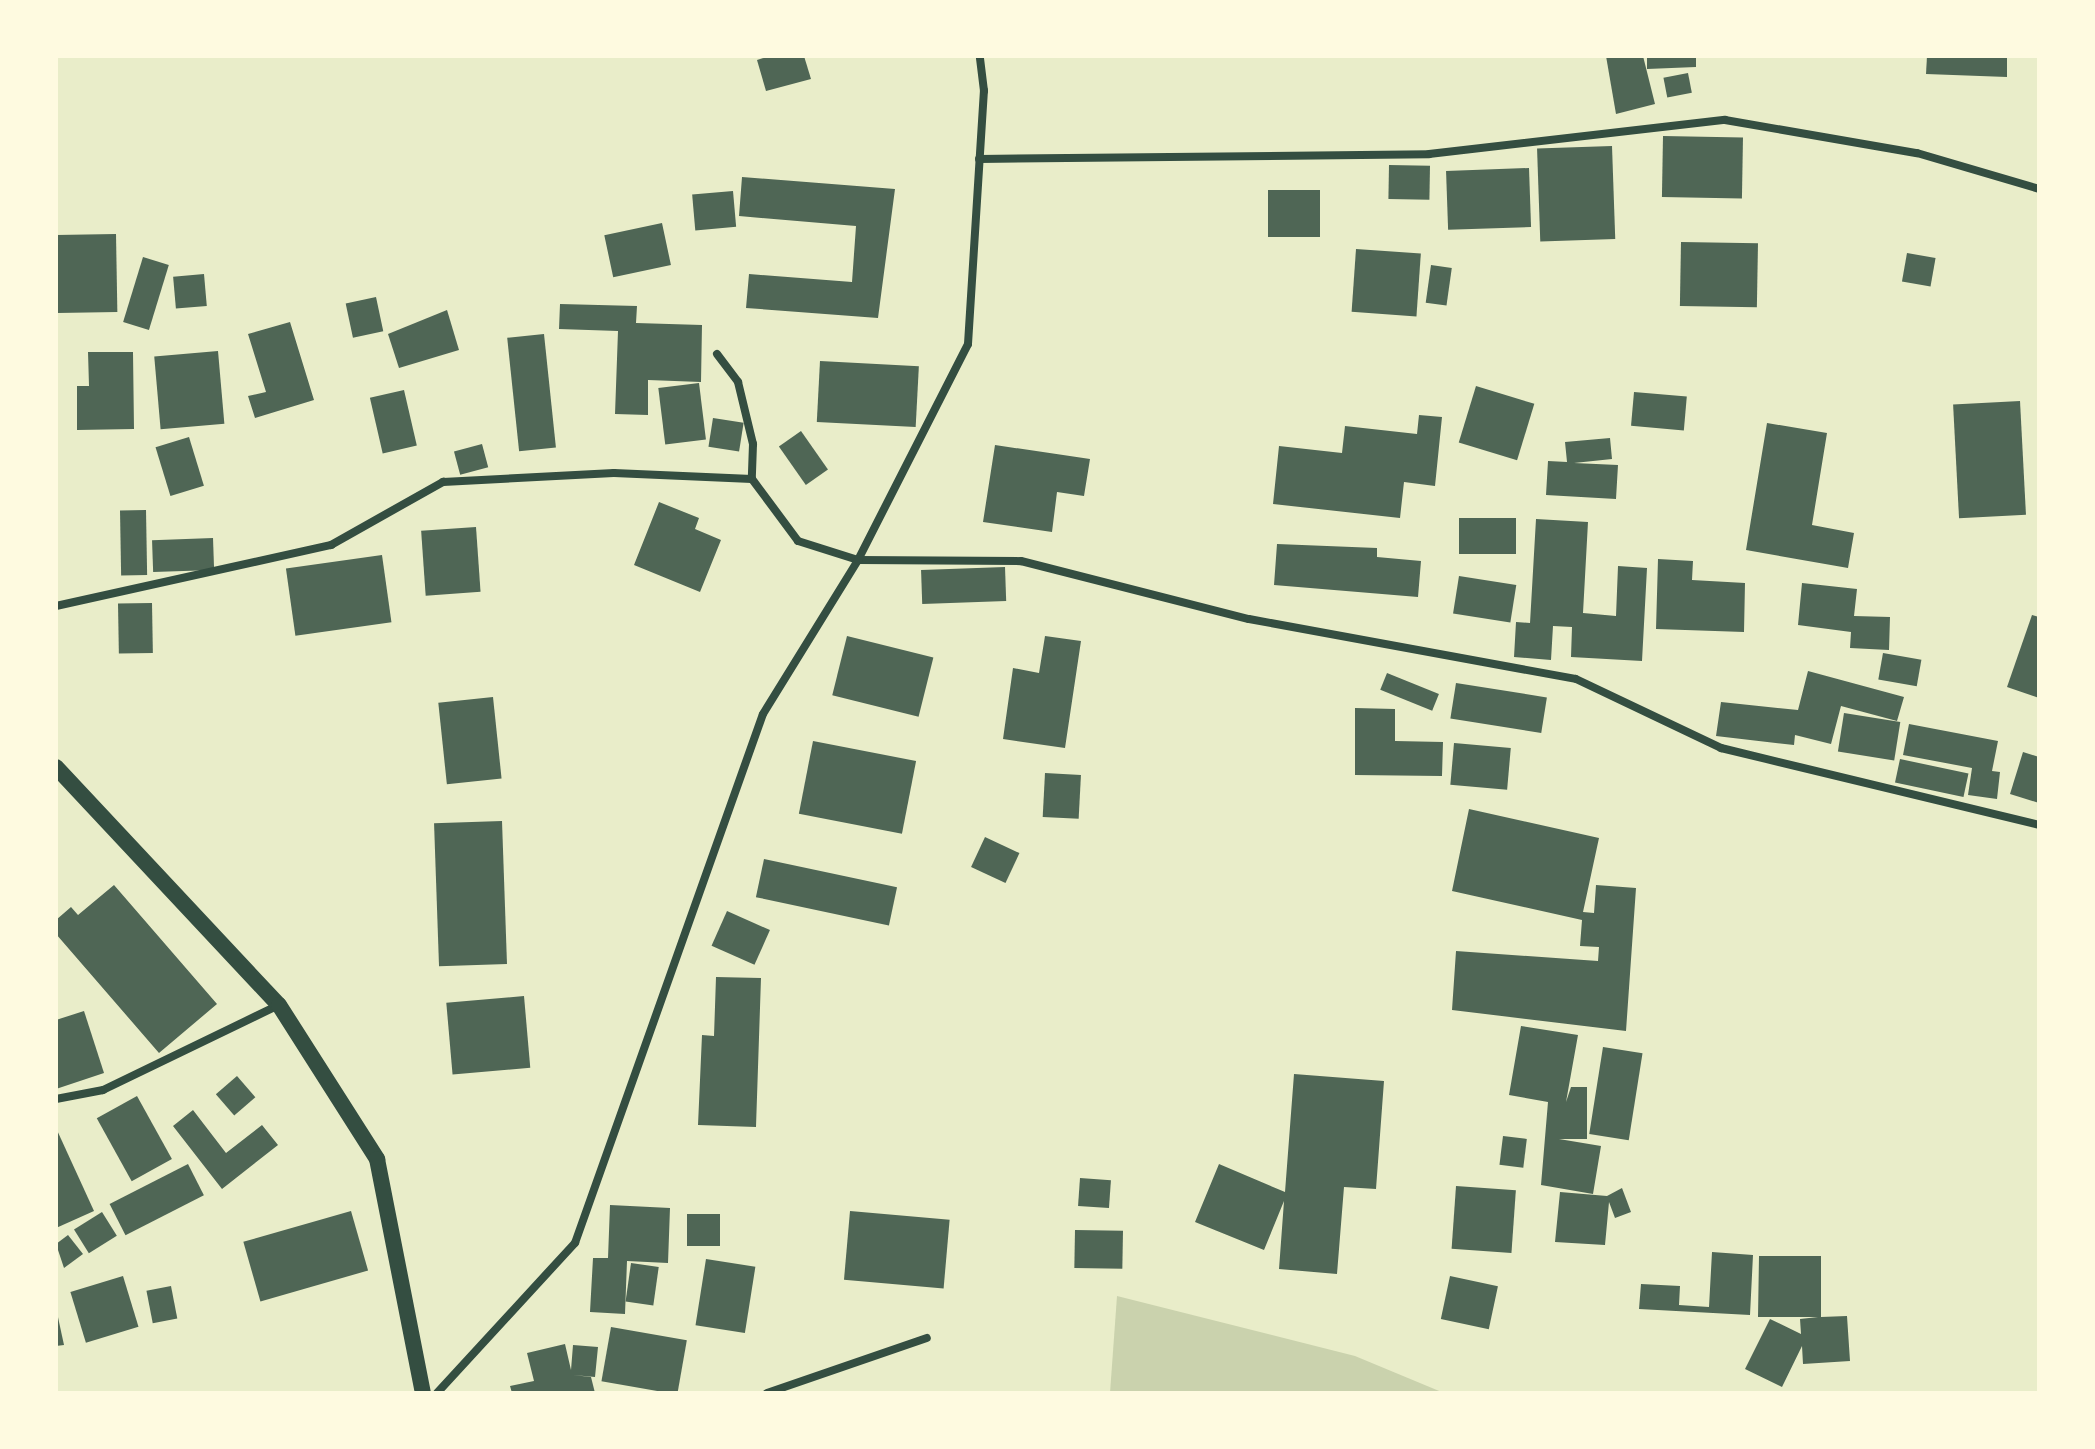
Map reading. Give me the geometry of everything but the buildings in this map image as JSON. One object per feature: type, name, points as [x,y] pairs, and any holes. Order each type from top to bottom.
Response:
[{"type":"main road","points":[[56,767],[279,1005],[377,1159],[423,1393]]},
{"type":"street","points":[[437,1393],[575,1243],[763,714],[858,560],[968,344],[979,159],[980,56]]},
{"type":"street","points":[[979,159],[1429,154],[1725,120],[1917,153],[2039,189]]},
{"type":"street","points":[[717,354],[738,382],[753,444],[752,479],[798,541],[858,560],[1021,561],[1249,619],[1576,679],[1721,748],[2039,825]]},
{"type":"street","points":[[56,606],[331,545],[443,482],[614,473],[752,479]]},
{"type":"street","points":[[56,1099],[103,1090],[279,1005]]},
{"type":"street","points":[[767,1393],[927,1338]]},
{"type":"green space","points":[[1117,1296],[1355,1356],[1444,1393],[1110,1393]]}]
